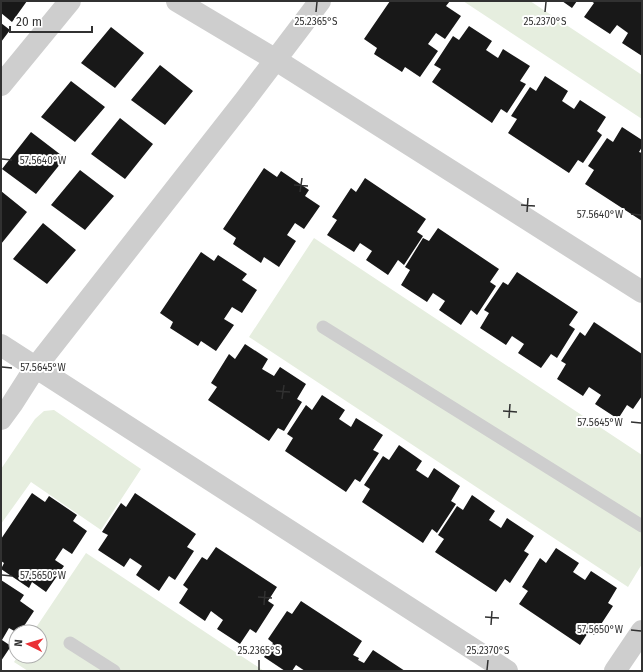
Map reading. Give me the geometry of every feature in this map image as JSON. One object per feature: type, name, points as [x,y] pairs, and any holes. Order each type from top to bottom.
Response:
[{"type":"street","points":[[1,85],[70,1]]},
{"type":"street","points":[[177,1],[276,60],[642,292]]},
{"type":"street","points":[[1,419],[35,368],[276,60],[320,1]]},
{"type":"street","points":[[1,345],[507,671]]},
{"type":"street","points":[[615,671],[642,631]]},
{"type":"lane","points":[[323,327],[642,526]]},
{"type":"lane","points":[[70,643],[114,671]]},
{"type":"green space","points":[[463,1],[530,1],[642,75],[642,119]]},
{"type":"green space","points":[[314,238],[642,455],[642,564],[628,587],[249,337]]},
{"type":"green space","points":[[54,410],[141,469],[101,530],[31,482],[1,524],[1,469],[35,419],[44,411]]},
{"type":"green space","points":[[86,553],[264,671],[28,671],[17,664],[48,664],[48,624],[38,624]]},
{"type":"building","points":[[1,1],[27,1],[12,22],[1,13]]},
{"type":"building","points":[[390,1],[450,1],[446,6],[461,16],[445,39],[436,33],[428,44],[438,51],[420,77],[405,67],[402,72],[374,54],[377,48],[364,39]]},
{"type":"building","points":[[562,1],[577,1],[572,8]]},
{"type":"building","points":[[591,1],[642,1],[642,56],[622,43],[628,33],[617,25],[610,34],[584,17],[594,3]]},
{"type":"building","points":[[1,23],[10,30],[1,42]]},
{"type":"building","points":[[469,26],[492,41],[486,50],[498,58],[503,49],[530,66],[520,81],[526,84],[507,113],[501,109],[492,123],[432,82],[441,69],[434,65],[453,36],[459,40]]},
{"type":"building","points":[[111,27],[144,53],[115,88],[81,63]]},
{"type":"building","points":[[160,65],[193,91],[165,125],[131,100]]},
{"type":"building","points":[[545,76],[568,91],[562,101],[574,109],[580,100],[606,117],[597,131],[602,135],[583,163],[578,160],[569,173],[508,133],[517,119],[511,116],[530,87],[536,91]]},
{"type":"building","points":[[71,81],[105,107],[75,142],[41,117]]},
{"type":"building","points":[[120,118],[153,144],[125,179],[91,154]]},
{"type":"building","points":[[622,127],[642,140],[642,147],[639,152],[642,153],[642,221],[585,184],[594,170],[588,166],[607,138],[613,142]]},
{"type":"building","points":[[31,132],[65,158],[36,194],[2,169]]},
{"type":"building","points":[[264,168],[277,177],[281,171],[309,190],[305,196],[320,206],[304,229],[295,223],[287,235],[296,241],[279,267],[264,257],[261,263],[233,244],[236,238],[223,229]]},
{"type":"building","points":[[80,170],[114,196],[85,230],[51,205]]},
{"type":"building","points":[[365,178],[426,219],[417,232],[423,236],[404,265],[398,260],[388,275],[366,260],[372,251],[360,243],[354,252],[327,235],[337,220],[332,217],[351,188],[356,192]]},
{"type":"building","points":[[1,191],[27,212],[1,244]]},
{"type":"building","points":[[43,223],[76,250],[47,284],[13,259]]},
{"type":"building","points":[[438,228],[499,269],[490,282],[496,286],[477,315],[471,310],[461,325],[439,310],[445,301],[433,293],[427,302],[401,285],[410,270],[405,267],[423,238],[429,241]]},
{"type":"building","points":[[201,252],[214,261],[218,255],[247,274],[242,280],[257,290],[242,313],[232,307],[224,319],[234,325],[216,351],[201,341],[198,346],[170,328],[173,322],[160,313]]},
{"type":"building","points":[[517,272],[578,312],[569,325],[575,329],[557,358],[551,354],[541,368],[518,353],[524,344],[512,336],[506,345],[480,328],[489,313],[484,310],[503,282],[508,285]]},
{"type":"building","points":[[594,322],[642,354],[642,396],[633,409],[627,405],[618,419],[595,404],[601,395],[589,387],[583,396],[557,379],[566,364],[561,361],[580,332],[585,336]]},
{"type":"building","points":[[245,344],[268,359],[262,369],[274,376],[280,367],[306,384],[297,399],[302,402],[284,431],[278,428],[269,441],[208,400],[217,387],[211,383],[229,354],[235,359]]},
{"type":"building","points":[[322,395],[345,410],[339,419],[351,427],[356,418],[383,435],[373,450],[379,453],[360,482],[355,479],[346,492],[285,451],[293,438],[287,434],[306,405],[312,410]]},
{"type":"building","points":[[399,445],[422,461],[416,470],[428,478],[434,468],[460,486],[451,501],[456,504],[437,533],[432,529],[423,543],[362,502],[370,489],[364,485],[383,456],[389,460]]},
{"type":"building","points":[[32,493],[45,502],[49,496],[77,515],[73,521],[87,531],[72,554],[63,548],[55,560],[64,566],[46,592],[32,582],[29,588],[1,569],[4,563],[1,561],[1,539]]},
{"type":"building","points":[[135,493],[196,534],[187,547],[194,551],[175,580],[169,576],[159,591],[136,575],[142,566],[130,558],[124,567],[98,550],[108,535],[102,532],[121,503],[126,507]]},
{"type":"building","points":[[472,495],[495,511],[489,520],[501,528],[507,518],[534,536],[524,551],[529,554],[510,583],[505,579],[496,592],[435,552],[444,539],[438,535],[457,506],[463,510]]},
{"type":"building","points":[[216,547],[277,587],[268,601],[274,605],[256,633],[250,629],[240,644],[217,629],[223,620],[211,611],[205,621],[179,603],[188,589],[183,585],[202,557],[207,560]]},
{"type":"building","points":[[556,548],[579,563],[573,572],[585,580],[591,571],[617,588],[608,603],[613,606],[594,635],[589,631],[580,645],[519,604],[528,591],[522,587],[540,558],[546,563]]},
{"type":"building","points":[[1,580],[24,595],[20,601],[34,611],[25,624],[8,624],[8,630],[2,640],[8,644],[8,650],[1,661]]},
{"type":"building","points":[[301,601],[362,641],[353,655],[359,658],[358,660],[364,663],[373,650],[405,671],[305,671],[296,665],[292,671],[285,671],[264,657],[273,643],[268,639],[287,611],[292,614]]}]
